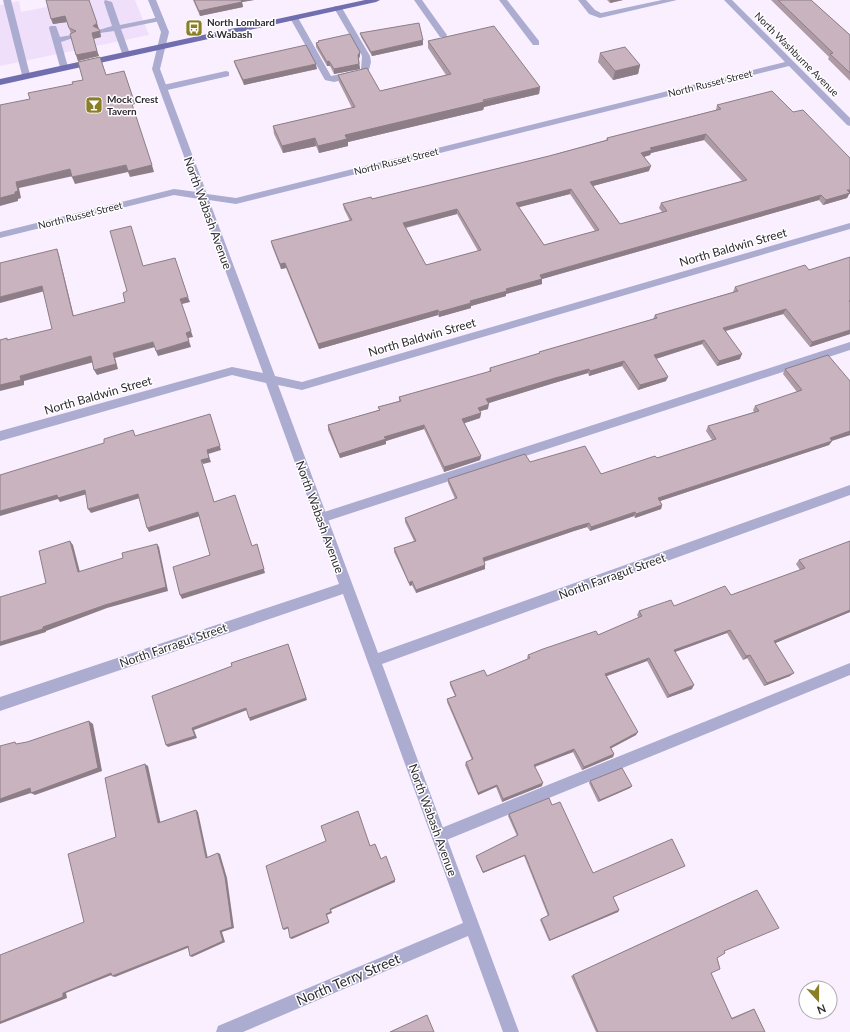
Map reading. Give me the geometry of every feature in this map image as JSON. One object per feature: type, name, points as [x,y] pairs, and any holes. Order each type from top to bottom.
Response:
[{"type":"main road","points":[[0,82],[26,75],[376,0]]},
{"type":"street","points":[[7,0],[26,75]]},
{"type":"street","name":"North Wabash Avenue","points":[[152,0],[165,32],[156,69],[511,1032]]},
{"type":"street","points":[[418,0],[443,35]]},
{"type":"street","points":[[503,0],[536,43]]},
{"type":"street","points":[[582,0],[592,12],[600,16],[673,0]]},
{"type":"street","name":"North Washburne Avenue","points":[[728,0],[850,123]]},
{"type":"street","points":[[108,2],[126,54]]},
{"type":"street","points":[[294,18],[328,78],[334,79],[365,72],[367,62],[366,56],[338,8]]},
{"type":"street","points":[[100,31],[160,19]]},
{"type":"street","points":[[53,28],[64,67]]},
{"type":"street","points":[[56,40],[72,37]]},
{"type":"street","name":"North Russet Street","points":[[0,235],[174,192],[236,201],[790,63]]},
{"type":"street","points":[[163,88],[226,74]]},
{"type":"street","name":"North Baldwin Street","points":[[0,436],[232,371],[302,386],[850,226]]},
{"type":"street","points":[[321,518],[850,346]]},
{"type":"street","name":"North Farragut Street","points":[[374,661],[850,490]]},
{"type":"street","name":"North Farragut Street","points":[[0,704],[346,587]]},
{"type":"street","points":[[439,836],[850,669]]},
{"type":"street","name":"North Terry Street","points":[[224,1032],[472,927]]},
{"type":"shaded area","points":[[82,0],[135,0],[149,35],[0,66],[0,5],[19,1],[21,12]]},
{"type":"building","points":[[46,0],[89,0],[97,23],[93,26],[100,31],[92,33],[97,51],[76,55],[70,34],[76,31],[69,28],[65,16],[51,19]]},
{"type":"building","points":[[194,0],[241,0],[242,2],[199,11]]},
{"type":"building","points":[[778,0],[811,0],[850,35],[850,73],[830,54],[833,53]]},
{"type":"building","points":[[419,23],[423,40],[371,52],[360,33]]},
{"type":"building","points":[[494,26],[540,87],[345,135],[347,139],[318,146],[315,138],[282,146],[273,126],[355,107],[338,75],[367,68],[380,91],[451,74],[428,41]]},
{"type":"building","points":[[350,34],[360,52],[358,55],[359,64],[334,69],[329,61],[327,62],[316,43],[319,42],[318,41]]},
{"type":"building","points":[[306,45],[316,64],[243,80],[234,61]]},
{"type":"building","points":[[625,47],[640,65],[615,71],[600,53]]},
{"type":"building","points":[[100,57],[106,75],[124,71],[133,98],[130,98],[152,165],[128,171],[126,165],[72,177],[70,169],[16,182],[18,191],[15,192],[15,194],[0,198],[0,105],[30,99],[28,93],[73,84],[72,82],[83,80],[78,62]]},
{"type":"building","points":[[772,91],[793,112],[803,110],[850,158],[850,190],[847,190],[850,193],[826,200],[821,195],[540,275],[542,279],[506,289],[507,291],[470,301],[471,303],[439,312],[438,310],[318,344],[285,263],[280,264],[271,241],[352,220],[343,204],[371,197],[372,199],[549,156],[608,140],[607,138],[721,109],[717,105]],"holes":[[[706,134],[747,180],[661,203],[667,211],[620,224],[590,182],[651,166],[641,153],[652,150],[650,148]],[[571,189],[599,230],[544,245],[516,203]],[[457,209],[481,250],[426,265],[403,223]]]},
{"type":"building","points":[[131,226],[143,266],[175,258],[188,297],[180,299],[191,331],[186,333],[189,341],[156,351],[153,342],[113,353],[116,364],[94,370],[91,356],[20,376],[21,380],[0,385],[0,340],[7,338],[7,340],[52,329],[42,286],[0,297],[0,263],[57,249],[73,316],[125,302],[123,293],[127,291],[110,231]]},
{"type":"building","points":[[850,257],[850,330],[812,342],[786,309],[723,328],[742,354],[719,361],[704,340],[654,355],[668,377],[640,385],[624,361],[590,371],[589,369],[555,378],[486,399],[489,404],[478,408],[481,413],[462,419],[481,456],[444,467],[424,425],[384,437],[386,439],[339,454],[328,425],[380,410],[378,407],[401,401],[399,397],[491,371],[490,368],[540,353],[539,352],[657,318],[655,315],[738,291],[735,287],[805,265],[809,270]]},
{"type":"building","points":[[828,355],[850,381],[850,431],[830,438],[832,441],[658,498],[662,505],[636,514],[635,512],[591,527],[589,523],[575,527],[483,558],[485,565],[416,590],[412,581],[409,583],[394,548],[416,541],[405,518],[457,498],[448,479],[525,454],[530,462],[585,446],[601,474],[655,456],[657,458],[716,439],[708,426],[759,411],[755,406],[802,390],[785,369]]},
{"type":"building","points":[[210,414],[220,446],[207,450],[209,458],[201,460],[214,502],[235,495],[252,546],[257,544],[264,569],[180,595],[173,567],[210,555],[198,512],[147,528],[138,494],[88,509],[85,490],[58,498],[57,495],[0,511],[0,475],[104,443],[104,439],[133,430],[135,436]]},
{"type":"building","points":[[70,541],[78,572],[123,558],[122,553],[157,544],[166,587],[105,605],[43,627],[43,629],[0,642],[0,597],[46,583],[39,551]]},
{"type":"building","points":[[850,541],[850,610],[774,641],[794,673],[767,683],[750,655],[746,656],[730,630],[674,650],[694,685],[669,695],[649,658],[605,674],[638,732],[610,747],[614,754],[584,767],[574,749],[534,765],[543,783],[503,799],[497,785],[478,793],[466,762],[473,759],[447,699],[456,696],[450,682],[484,670],[487,676],[530,658],[528,655],[543,649],[596,631],[598,635],[642,616],[639,611],[671,600],[674,606],[725,586],[731,595],[805,568],[799,560]]},
{"type":"building","points":[[288,644],[306,698],[249,718],[246,708],[192,728],[195,736],[166,745],[152,696],[232,666],[231,663]]},
{"type":"building","points":[[89,721],[98,768],[31,793],[30,788],[0,799],[0,746],[15,742],[16,744],[27,742]]},
{"type":"building","points":[[145,764],[158,823],[196,810],[206,858],[218,853],[225,877],[232,927],[220,931],[223,941],[190,956],[188,946],[112,976],[111,973],[63,993],[63,997],[0,1022],[0,955],[84,922],[68,854],[116,837],[105,778]]},
{"type":"building","points":[[622,768],[632,786],[600,800],[590,781]]},
{"type":"building","points":[[549,798],[552,805],[560,802],[593,873],[672,839],[685,866],[613,897],[619,910],[550,940],[541,919],[549,915],[525,855],[483,872],[476,856],[518,835],[509,814]]},
{"type":"building","points":[[358,811],[370,846],[375,844],[381,859],[386,856],[395,880],[330,909],[331,912],[326,914],[329,922],[290,938],[288,927],[283,929],[266,866],[326,841],[321,826]]},
{"type":"building","points":[[757,890],[779,928],[724,951],[725,953],[717,958],[720,969],[711,973],[732,1019],[754,1009],[765,1032],[598,1032],[573,975]]},
{"type":"building","points":[[427,1015],[434,1032],[390,1032]]},
{"type":"place","name":"North Lombard & Wabash","points":[[194,28]]},
{"type":"place","name":"Mock Crest Tavern","points":[[94,105]]}]
